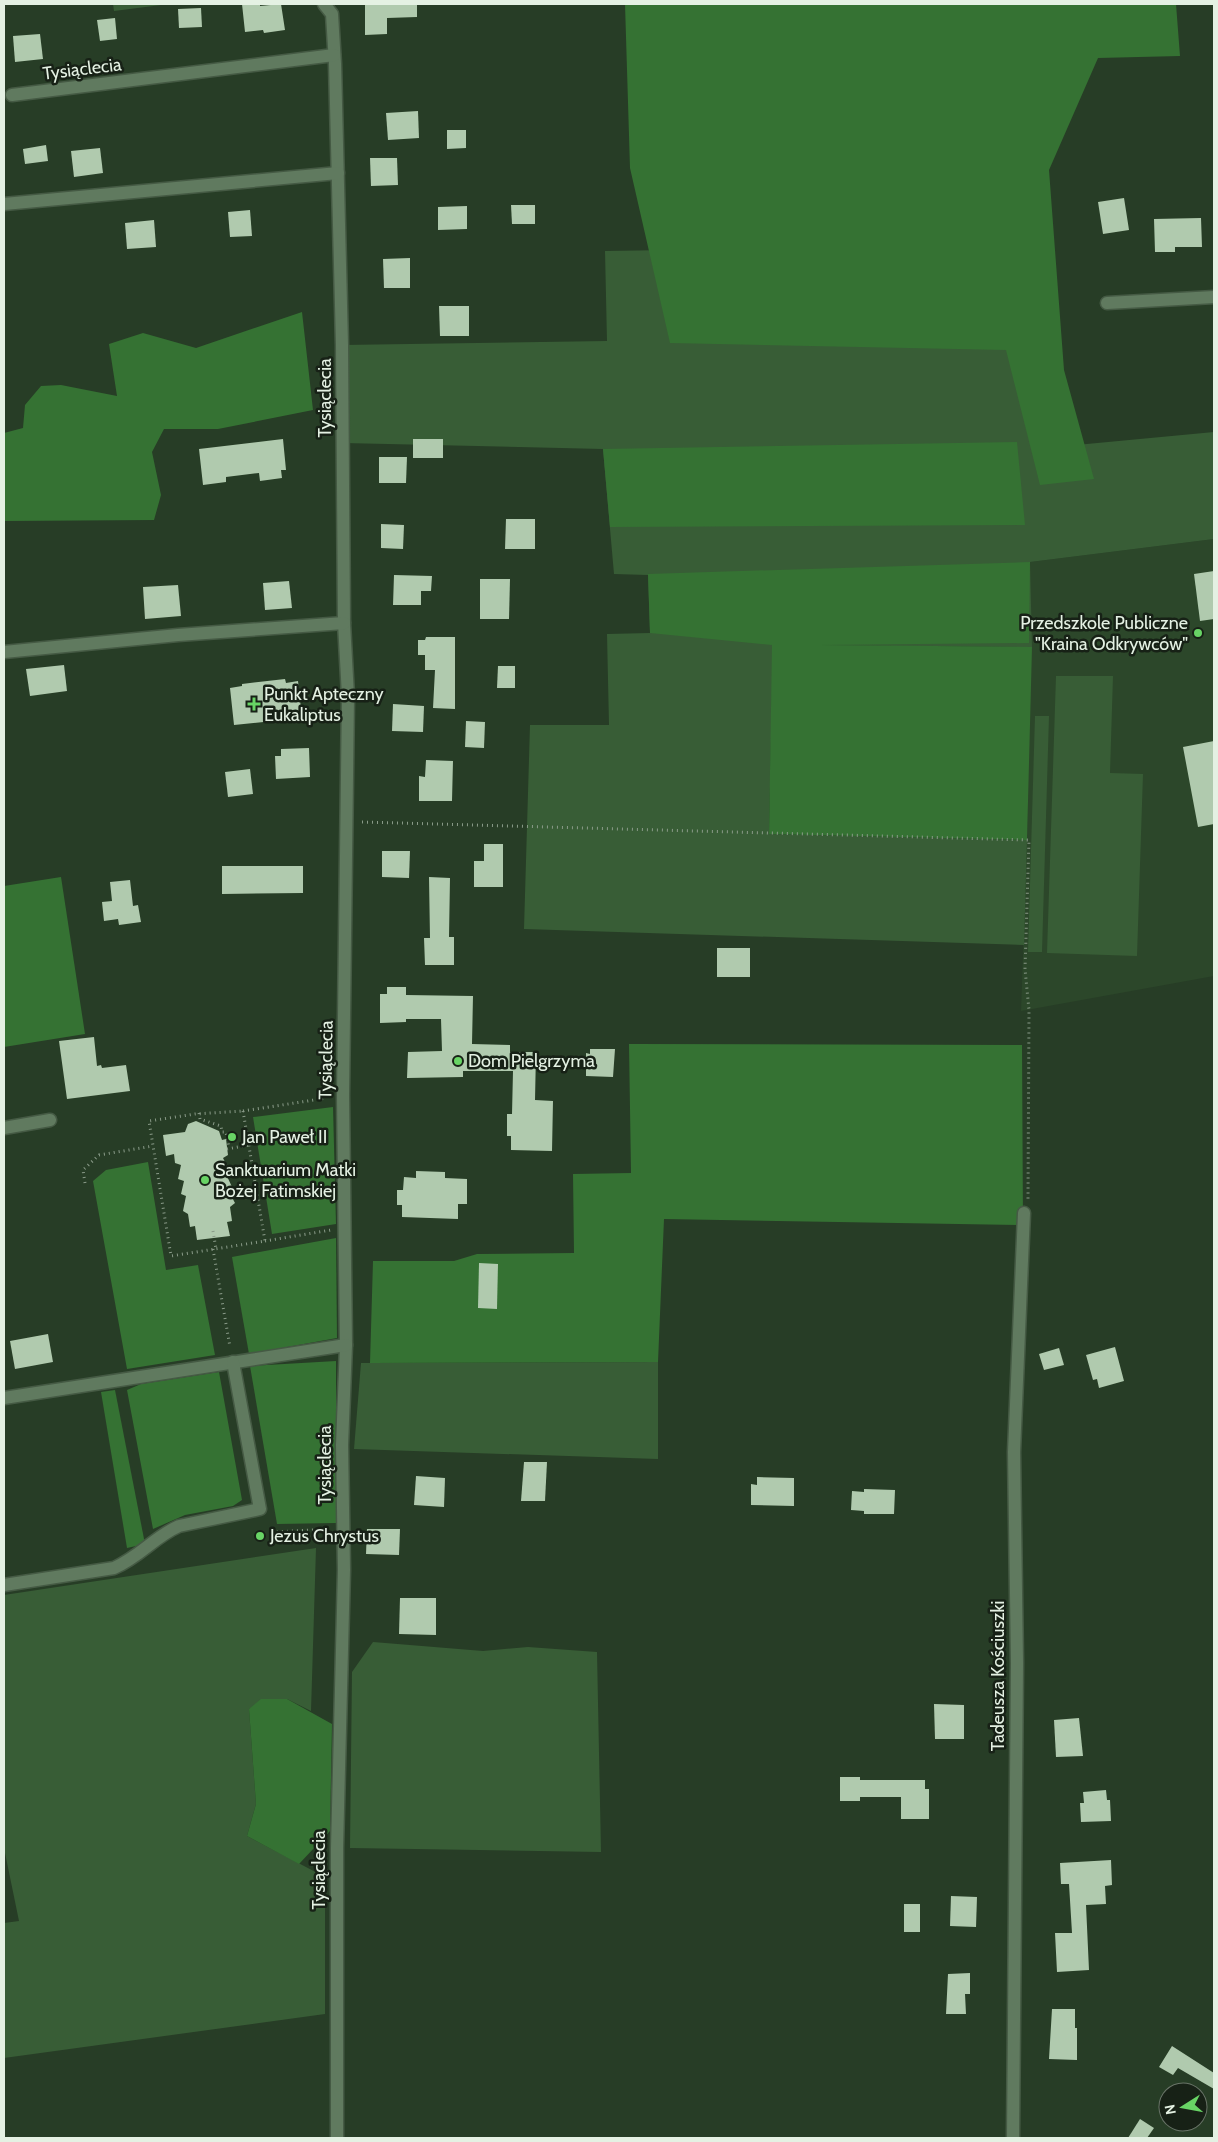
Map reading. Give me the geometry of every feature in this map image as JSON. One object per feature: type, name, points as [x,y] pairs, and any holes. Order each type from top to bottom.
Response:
[{"type":"street","name":"Tysiąclecia","points":[[324,4],[332,14],[334,56],[342,345],[344,623],[348,696],[343,1096],[346,1345],[342,1435],[344,1570],[336,1848],[337,2138]]},
{"type":"street","name":"Tysiąclecia","points":[[12,95],[334,56]]},
{"type":"street","points":[[4,204],[338,173]]},
{"type":"street","points":[[1107,304],[1214,297]]},
{"type":"street","points":[[4,652],[344,623]]},
{"type":"street","points":[[4,1128],[50,1120]]},
{"type":"street","name":"Tadeusza Kościuszki","points":[[1013,2138],[1017,1673],[1014,1452],[1024,1213]]},
{"type":"street","points":[[4,1398],[346,1345]]},
{"type":"street","points":[[4,1585],[114,1568],[130,1561],[167,1531],[179,1526],[260,1509],[233,1362]]},
{"type":"path","points":[[346,822],[1029,840],[1025,969],[1029,1010],[1028,1205],[1024,1213]]},
{"type":"path","points":[[343,1096],[244,1111],[199,1113],[149,1121],[171,1256],[344,1228]]},
{"type":"path","points":[[244,1111],[265,1241]]},
{"type":"path","points":[[199,1113],[200,1119],[221,1126],[222,1132],[226,1132],[228,1148],[249,1145]]},
{"type":"path","points":[[85,1183],[83,1170],[99,1155],[153,1146]]},
{"type":"path","points":[[213,1231],[214,1249],[229,1342]]},
{"type":"path","points":[[277,1532],[332,1528]]},
{"type":"shaded area","points":[[113,4],[169,4],[114,11]]},
{"type":"shaded area","points":[[670,250],[1042,340],[1055,447],[1214,432],[1214,539],[1030,562],[1032,647],[773,645],[769,834],[1027,840],[1024,945],[524,929],[530,725],[609,725],[607,634],[650,633],[648,575],[614,574],[603,449],[343,443],[342,345],[607,341],[605,251]]},
{"type":"shaded area","points":[[1214,539],[1214,976],[1021,1011],[1027,840],[1030,562]]},
{"type":"shaded area","points":[[1056,676],[1113,676],[1110,773],[1143,774],[1137,956],[1047,953]]},
{"type":"shaded area","points":[[1035,716],[1049,716],[1042,952],[1028,952]]},
{"type":"shaded area","points":[[658,1362],[658,1459],[354,1449],[361,1363]]},
{"type":"shaded area","points":[[316,1548],[311,1711],[287,1699],[249,1709],[256,1804],[247,1836],[325,1877],[325,2014],[4,2058],[4,1923],[19,1921],[4,1848],[4,1595]]},
{"type":"shaded area","points":[[373,1642],[483,1651],[528,1647],[597,1652],[601,1852],[350,1848],[352,1672]]},
{"type":"green space","points":[[625,4],[1176,4],[1180,56],[1098,58],[1049,170],[1064,370],[1094,479],[1040,485],[1006,350],[670,343],[630,168]]},
{"type":"green space","points":[[302,312],[313,410],[218,429],[164,429],[152,452],[161,495],[154,520],[4,521],[4,433],[23,428],[25,405],[41,386],[61,385],[117,396],[109,344],[143,333],[196,348]]},
{"type":"green space","points":[[1017,442],[1025,525],[610,527],[603,449]]},
{"type":"green space","points":[[1030,562],[1029,643],[822,645],[1032,647],[1027,840],[769,834],[772,645],[650,633],[648,574]]},
{"type":"green space","points":[[61,877],[85,1034],[4,1047],[4,886]]},
{"type":"green space","points":[[629,1044],[1022,1045],[1023,1225],[664,1219],[658,1362],[370,1363],[373,1261],[454,1261],[477,1254],[574,1253],[573,1174],[631,1173]]},
{"type":"green space","points":[[333,1107],[336,1224],[272,1234],[253,1117]]},
{"type":"green space","points":[[148,1162],[166,1270],[198,1265],[215,1355],[127,1369],[93,1181],[106,1170]]},
{"type":"green space","points":[[336,1238],[337,1338],[249,1354],[232,1257]]},
{"type":"green space","points":[[336,1361],[336,1523],[277,1524],[250,1366]]},
{"type":"green space","points":[[219,1372],[242,1500],[233,1506],[185,1515],[153,1529],[127,1390],[141,1384]]},
{"type":"green space","points":[[115,1390],[145,1544],[127,1548],[101,1392]]},
{"type":"green space","points":[[261,1699],[287,1699],[332,1724],[330,1831],[299,1864],[247,1836],[256,1804],[249,1709]]},
{"type":"building","points":[[242,4],[260,4],[260,6],[281,4],[285,30],[264,33],[263,30],[245,32]]},
{"type":"building","points":[[365,4],[417,4],[417,17],[387,18],[387,34],[365,35]]},
{"type":"building","points":[[201,8],[202,27],[179,28],[178,9]]},
{"type":"building","points":[[115,18],[117,39],[100,41],[97,20]]},
{"type":"building","points":[[40,34],[43,59],[15,62],[13,36]]},
{"type":"building","points":[[418,111],[419,138],[388,140],[386,113]]},
{"type":"building","points":[[447,130],[466,130],[466,148],[447,149]]},
{"type":"building","points":[[46,145],[48,161],[25,164],[23,149]]},
{"type":"building","points":[[100,148],[103,173],[74,177],[71,151]]},
{"type":"building","points":[[370,158],[397,158],[398,185],[371,186]]},
{"type":"building","points":[[1124,198],[1129,230],[1103,234],[1098,202]]},
{"type":"building","points":[[511,205],[535,205],[535,224],[512,224]]},
{"type":"building","points":[[467,206],[467,229],[438,230],[438,207]]},
{"type":"building","points":[[250,210],[252,236],[230,237],[228,212]]},
{"type":"building","points":[[1201,218],[1202,247],[1175,247],[1175,252],[1155,252],[1154,219]]},
{"type":"building","points":[[154,220],[156,247],[127,249],[125,223]]},
{"type":"building","points":[[410,258],[410,288],[384,288],[383,259]]},
{"type":"building","points":[[439,306],[469,306],[469,336],[440,336]]},
{"type":"building","points":[[283,439],[286,470],[281,470],[282,478],[260,481],[259,473],[226,477],[226,482],[203,485],[199,449]]},
{"type":"building","points":[[413,439],[443,439],[443,458],[413,458]]},
{"type":"building","points":[[379,457],[407,457],[406,483],[379,483]]},
{"type":"building","points":[[506,519],[535,519],[535,549],[505,549]]},
{"type":"building","points":[[381,524],[404,525],[403,549],[381,548]]},
{"type":"building","points":[[1214,571],[1214,619],[1200,621],[1194,574]]},
{"type":"building","points":[[394,575],[432,576],[431,591],[421,591],[421,605],[393,605]]},
{"type":"building","points":[[480,579],[510,579],[509,619],[480,619]]},
{"type":"building","points":[[289,581],[292,608],[265,610],[263,583]]},
{"type":"building","points":[[178,585],[181,616],[145,619],[143,587]]},
{"type":"building","points":[[426,637],[455,637],[455,709],[433,708],[435,670],[425,670],[425,655],[418,655],[418,640],[425,640]]},
{"type":"building","points":[[64,665],[67,691],[30,696],[26,669]]},
{"type":"building","points":[[498,666],[515,666],[515,688],[497,688]]},
{"type":"building","points":[[285,679],[286,683],[298,681],[302,718],[234,725],[230,688],[242,686],[242,684]]},
{"type":"building","points":[[393,704],[424,706],[423,732],[392,731]]},
{"type":"building","points":[[466,721],[485,722],[484,748],[465,747]]},
{"type":"building","points":[[1214,741],[1214,824],[1198,827],[1183,747]]},
{"type":"building","points":[[309,748],[310,777],[276,779],[275,756],[281,756],[281,749]]},
{"type":"building","points":[[426,760],[453,761],[452,801],[419,801],[419,776],[425,777]]},
{"type":"building","points":[[250,769],[253,794],[228,797],[225,772]]},
{"type":"building","points":[[484,844],[503,844],[503,887],[474,887],[474,861],[484,861]]},
{"type":"building","points":[[382,851],[410,851],[409,878],[382,877]]},
{"type":"building","points":[[222,866],[303,866],[303,893],[222,894]]},
{"type":"building","points":[[429,877],[450,878],[449,937],[454,937],[454,965],[425,965],[424,938],[430,938]]},
{"type":"building","points":[[130,880],[133,906],[138,905],[141,922],[119,925],[118,919],[104,921],[102,902],[112,901],[110,882]]},
{"type":"building","points":[[717,948],[750,948],[750,977],[717,977]]},
{"type":"building","points":[[387,987],[406,987],[406,995],[473,996],[472,1044],[510,1045],[510,1052],[536,1052],[535,1100],[553,1101],[552,1151],[511,1150],[511,1136],[507,1136],[507,1114],[512,1114],[513,1071],[463,1071],[463,1077],[407,1078],[408,1052],[442,1051],[441,1019],[406,1019],[406,1022],[380,1023],[380,994],[387,994]]},
{"type":"building","points":[[94,1037],[97,1066],[101,1065],[102,1068],[126,1065],[130,1091],[67,1099],[59,1041]]},
{"type":"building","points":[[590,1049],[615,1049],[613,1077],[586,1076],[586,1053],[590,1054]]},
{"type":"building","name":"Sanktuarium Matki Bożej Fatimskiej","points":[[196,1121],[219,1131],[222,1140],[226,1139],[228,1155],[223,1158],[230,1172],[226,1174],[232,1187],[228,1190],[235,1203],[230,1207],[232,1221],[227,1222],[230,1236],[197,1240],[195,1226],[190,1227],[188,1214],[183,1211],[186,1196],[181,1194],[184,1181],[178,1179],[181,1165],[175,1163],[174,1154],[166,1156],[163,1135],[185,1132],[188,1124]]},
{"type":"building","points":[[416,1171],[445,1172],[445,1178],[467,1179],[467,1204],[458,1204],[458,1219],[402,1217],[402,1205],[397,1205],[397,1190],[403,1190],[404,1177],[416,1178]]},
{"type":"building","points":[[479,1263],[498,1264],[497,1309],[478,1308]]},
{"type":"building","points":[[48,1334],[53,1362],[15,1369],[10,1341]]},
{"type":"building","points":[[1115,1347],[1124,1381],[1099,1388],[1097,1379],[1093,1380],[1086,1355]]},
{"type":"building","points":[[1059,1348],[1064,1365],[1044,1370],[1039,1354]]},
{"type":"building","points":[[524,1462],[547,1462],[545,1501],[521,1501]]},
{"type":"building","points":[[416,1476],[445,1478],[444,1507],[414,1505]]},
{"type":"building","points":[[757,1477],[794,1478],[794,1506],[751,1505],[751,1484],[757,1485]]},
{"type":"building","points":[[864,1489],[895,1490],[894,1514],[864,1514],[864,1511],[851,1510],[852,1491],[864,1492]]},
{"type":"building","points":[[367,1529],[400,1529],[399,1555],[366,1554]]},
{"type":"building","points":[[400,1598],[436,1598],[436,1635],[399,1634]]},
{"type":"building","points":[[934,1704],[964,1705],[964,1739],[935,1739]]},
{"type":"building","points":[[1079,1718],[1083,1756],[1056,1757],[1054,1720]]},
{"type":"building","points":[[840,1777],[860,1777],[860,1780],[925,1780],[925,1789],[929,1789],[929,1819],[901,1819],[901,1797],[860,1797],[860,1801],[840,1801]]},
{"type":"building","points":[[1106,1790],[1107,1800],[1110,1800],[1111,1821],[1081,1822],[1080,1803],[1084,1803],[1083,1792]]},
{"type":"building","points":[[1111,1860],[1112,1885],[1105,1886],[1106,1904],[1086,1905],[1089,1970],[1057,1972],[1055,1933],[1072,1933],[1069,1884],[1061,1884],[1060,1863]]},
{"type":"building","points":[[951,1896],[977,1897],[976,1927],[950,1926]]},
{"type":"building","points":[[904,1904],[920,1904],[920,1932],[904,1932]]},
{"type":"building","points":[[970,1973],[970,1994],[965,1994],[966,2014],[946,2014],[948,1974]]},
{"type":"building","points":[[1052,2009],[1075,2009],[1077,2060],[1049,2059]]},
{"type":"building","points":[[1172,2046],[1214,2073],[1214,2089],[1208,2086],[1208,2082],[1202,2082],[1178,2068],[1173,2075],[1159,2067]]},
{"type":"building","points":[[1140,2119],[1154,2128],[1147,2138],[1128,2138]]},
{"type":"place","name":"Przedszkole Publiczne \"Kraina Odkrywców\"","points":[[1198,633]]},
{"type":"place","name":"Punkt Apteczny Eukaliptus","points":[[254,704]]},
{"type":"place","name":"Dom Pielgrzyma","points":[[458,1061]]},
{"type":"place","name":"Jan Paweł II","points":[[232,1137]]},
{"type":"place","name":"Sanktuarium Matki Bożej Fatimskiej","points":[[205,1180]]},
{"type":"place","name":"Jezus Chrystus","points":[[260,1536]]}]
